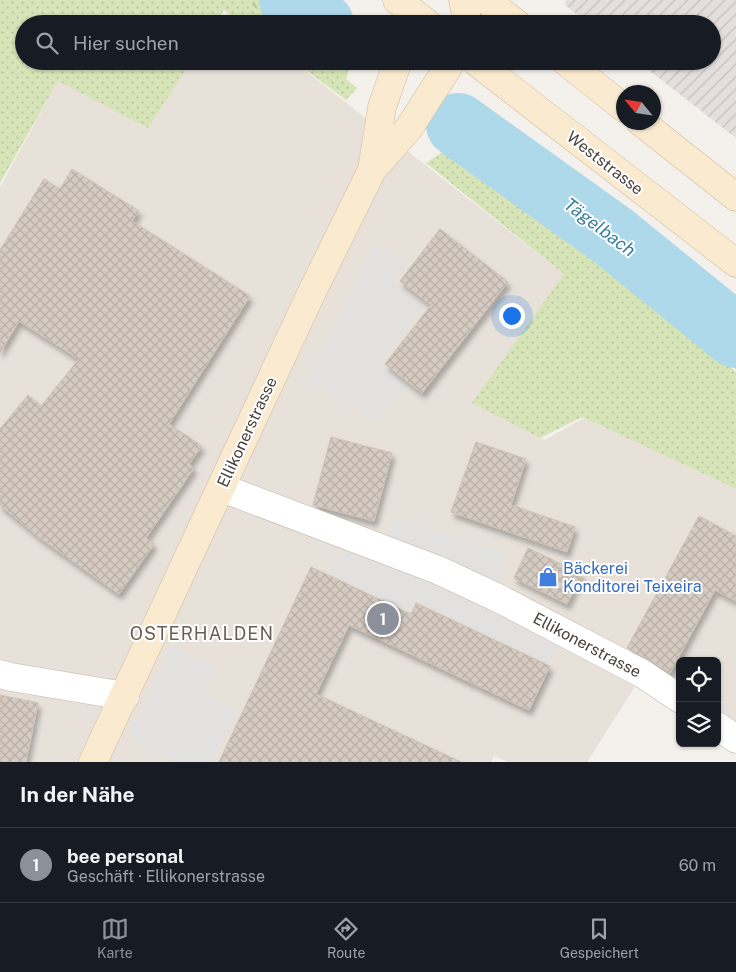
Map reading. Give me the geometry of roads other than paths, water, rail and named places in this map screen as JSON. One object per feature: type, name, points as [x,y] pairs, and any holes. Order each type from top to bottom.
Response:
[{"type":"street","points":[[463,0],[465,15]]},
{"type":"street","points":[[486,0],[505,15]]},
{"type":"street","name":"Ellikonerstrasse","points":[[372,170],[382,107],[395,70]]},
{"type":"street","name":"Ellikonerstrasse","points":[[93,762],[125,696],[232,492],[318,281],[372,170],[409,128],[454,70]]},
{"type":"street","name":"Weststrasse","points":[[469,70],[736,264]]},
{"type":"street","points":[[576,70],[616,102]]},
{"type":"street","points":[[651,130],[736,197]]},
{"type":"street","name":"Ellikonerstrasse","points":[[232,492],[438,570],[498,598],[644,674],[676,697]]},
{"type":"street","points":[[0,674],[125,696]]},
{"type":"street","points":[[721,729],[736,739]]},
{"type":"waterway","name":"Tägelbach","points":[[291,0],[310,15]]},
{"type":"waterway","name":"Tägelbach","points":[[458,125],[613,236],[736,336]]},
{"type":"place","name":"Bäckerei Konditorei Teixeira","points":[[548,577]]},
{"type":"place","name":"bee personal","points":[[383,619]]},
{"type":"district","name":"OSTERHALDEN","points":[[202,633]]}]
